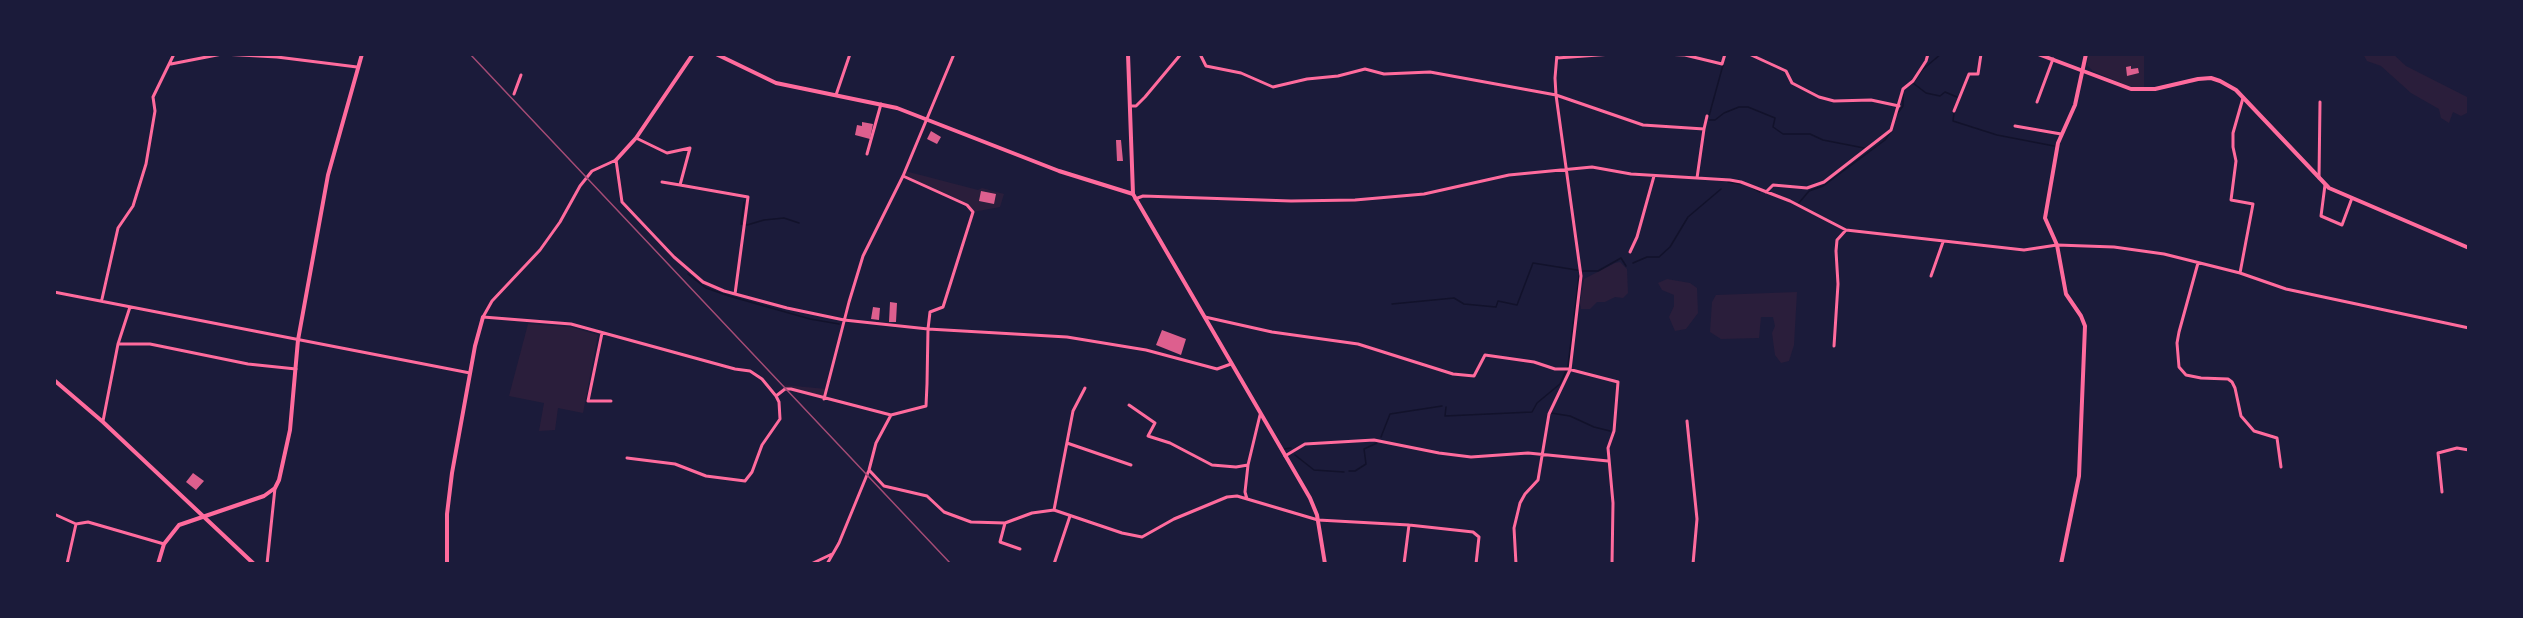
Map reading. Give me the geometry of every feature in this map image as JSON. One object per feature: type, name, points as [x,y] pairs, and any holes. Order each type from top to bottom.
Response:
[{"type":"main road","points":[[158,564],[165,544],[179,525],[264,496],[275,488],[288,445],[298,339],[328,176],[362,54]]},
{"type":"main road","points":[[616,160],[636,138],[693,54]]},
{"type":"main road","points":[[716,54],[776,83],[881,104],[1133,197]]},
{"type":"main road","points":[[1128,54],[1133,197],[1310,498],[1318,520],[1325,564]]},
{"type":"main road","points":[[2038,54],[2131,89],[2144,90],[2211,78],[2230,86],[2325,185],[2469,248]]},
{"type":"main road","points":[[2061,564],[2079,476],[2085,326],[2066,294],[2057,245],[2045,218],[2061,134],[2075,105],[2086,54]]},
{"type":"main road","points":[[447,564],[447,514],[470,373],[483,317]]},
{"type":"main road","points":[[55,384],[103,422],[254,564]]},
{"type":"street","points":[[102,300],[118,228],[133,206],[146,164],[155,111],[153,96],[174,54]]},
{"type":"street","points":[[171,64],[222,54],[276,57],[357,67]]},
{"type":"street","points":[[836,94],[850,54]]},
{"type":"street","points":[[824,399],[844,320],[864,256],[903,176],[954,54]]},
{"type":"street","points":[[1130,106],[1136,106],[1145,97],[1181,54]]},
{"type":"street","points":[[1200,54],[1206,66],[1241,73],[1273,87],[1365,69],[1384,74],[1443,74],[1454,78],[1556,95],[1643,125],[1704,129]]},
{"type":"street","points":[[1516,564],[1514,528],[1520,503],[1538,480],[1549,414],[1569,369],[1581,276],[1556,95],[1557,56],[1612,54]]},
{"type":"street","points":[[1664,54],[1685,55],[1722,64],[1725,54]]},
{"type":"street","points":[[1749,54],[1786,71],[1792,83],[1819,97],[1834,101],[1871,100],[1899,106]]},
{"type":"street","points":[[1766,192],[1773,185],[1807,188],[1824,182],[1891,130],[1903,89],[1913,81],[1928,54]]},
{"type":"street","points":[[1954,111],[1969,74],[1977,74],[1981,54]]},
{"type":"street","points":[[2037,102],[2053,59]]},
{"type":"street","points":[[514,94],[521,75]]},
{"type":"street","points":[[2240,273],[2253,204],[2231,200],[2236,161],[2233,133],[2243,98]]},
{"type":"street","points":[[2319,180],[2320,102]]},
{"type":"street","points":[[867,154],[881,104]]},
{"type":"street","points":[[1697,178],[1707,116]]},
{"type":"street","points":[[2014,126],[2061,134]]},
{"type":"street","points":[[636,138],[667,153],[690,148],[680,185]]},
{"type":"street","points":[[627,458],[675,464],[705,476],[745,481],[752,472],[762,445],[780,419],[779,402],[776,396],[762,379],[750,371],[735,369],[571,324],[483,317],[492,301],[540,250],[560,222],[584,180],[596,168],[616,160],[622,202],[674,257],[703,282],[735,294],[844,320],[928,329],[1066,337],[1146,350],[1217,369],[1231,364]]},
{"type":"street","points":[[1133,197],[1312,201],[1395,197],[1436,192],[1509,175],[1592,167],[1654,176],[1741,182],[1790,201],[1846,230],[2024,250],[2057,245],[2114,247],[2164,254],[2240,273],[2286,289],[2469,328]]},
{"type":"street","points":[[776,396],[785,389],[791,389],[891,415],[926,406],[930,312],[943,307],[973,212],[967,205],[903,176]]},
{"type":"street","points":[[1630,252],[1637,237],[1654,176]]},
{"type":"street","points":[[662,182],[748,197],[735,294]]},
{"type":"street","points":[[2325,185],[2321,216],[2342,225],[2352,198]]},
{"type":"street","points":[[1834,346],[1838,284],[1837,240],[1846,230]]},
{"type":"street","points":[[1932,276],[1943,242]]},
{"type":"street","points":[[2198,263],[2179,332],[2177,343],[2179,367],[2186,375],[2228,379],[2232,382],[2241,416],[2254,431],[2277,438],[2281,466]]},
{"type":"street","points":[[54,292],[470,373]]},
{"type":"street","points":[[103,422],[118,344],[130,306]]},
{"type":"street","points":[[1203,317],[1272,332],[1358,344],[1453,374],[1474,376],[1485,355],[1534,362],[1562,370],[1569,369],[1618,382],[1608,462],[1613,503],[1611,564]]},
{"type":"street","points":[[602,333],[588,400],[611,401]]},
{"type":"street","points":[[118,344],[150,344],[248,364],[296,369]]},
{"type":"street","points":[[1054,510],[1073,411],[1085,388]]},
{"type":"street","points":[[1129,405],[1155,423],[1148,436],[1170,443],[1212,465],[1236,467],[1248,465]]},
{"type":"street","points":[[827,564],[834,553],[869,470],[876,444],[891,415]]},
{"type":"street","points":[[1247,499],[1245,492],[1248,465],[1260,415]]},
{"type":"street","points":[[1687,421],[1697,519],[1694,564]]},
{"type":"street","points":[[1285,456],[1305,444],[1374,440],[1471,457],[1528,453],[1608,462]]},
{"type":"street","points":[[1067,443],[1131,465]]},
{"type":"street","points":[[2442,492],[2438,453],[2457,448],[2469,450]]},
{"type":"street","points":[[869,470],[884,486],[927,496],[944,513],[971,522],[1005,523],[1032,513],[1054,510],[1122,533],[1142,537],[1174,519],[1227,497],[1247,499],[1318,520],[1409,525],[1478,534],[1476,564]]},
{"type":"street","points":[[267,564],[275,488]]},
{"type":"street","points":[[54,514],[76,524],[88,522],[165,544]]},
{"type":"street","points":[[1054,564],[1070,516]]},
{"type":"street","points":[[1005,523],[1000,542],[1020,549]]},
{"type":"street","points":[[67,564],[76,524]]},
{"type":"street","points":[[1404,564],[1409,525]]},
{"type":"street","points":[[811,564],[834,553]]},
{"type":"shaded area","points":[[2088,54],[2144,54],[2144,89],[2132,88],[2093,71],[2087,65]]},
{"type":"shaded area","points":[[2363,54],[2393,54],[2406,66],[2469,98],[2469,112],[2461,116],[2453,112],[2449,123],[2441,118],[2439,109],[2411,93],[2381,66],[2367,61]]},
{"type":"shaded area","points":[[905,171],[978,190],[982,188],[1004,194],[1000,207],[973,212],[966,205],[903,176]]},
{"type":"shaded area","points":[[1620,262],[1627,269],[1628,293],[1623,298],[1615,297],[1605,302],[1597,302],[1590,309],[1581,309],[1584,279]]},
{"type":"shaded area","points":[[1667,279],[1690,283],[1697,288],[1698,313],[1686,329],[1675,331],[1669,317],[1674,306],[1674,295],[1662,290],[1658,283]]},
{"type":"shaded area","points":[[1797,292],[1794,345],[1789,361],[1781,363],[1775,355],[1772,333],[1775,326],[1773,317],[1761,317],[1759,338],[1721,339],[1710,332],[1712,302],[1716,295]]},
{"type":"shaded area","points":[[528,324],[571,327],[598,335],[583,413],[558,408],[555,430],[539,431],[544,403],[509,396]]},
{"type":"shaded area","points":[[783,385],[826,389],[824,399],[788,390]]},
{"type":"building","points":[[2131,66],[2131,69],[2138,68],[2139,73],[2127,76],[2126,67]]},
{"type":"building","points":[[862,122],[873,124],[870,139],[855,135],[857,125],[862,126]]},
{"type":"building","points":[[931,131],[941,137],[937,144],[927,139]]},
{"type":"building","points":[[1116,140],[1121,140],[1123,161],[1117,161]]},
{"type":"building","points":[[981,191],[996,194],[994,204],[979,201]]},
{"type":"building","points":[[890,302],[897,303],[896,322],[889,322]]},
{"type":"building","points":[[873,307],[880,308],[879,320],[871,319]]},
{"type":"building","points":[[1162,330],[1186,339],[1181,355],[1156,345]]},
{"type":"building","points":[[193,473],[204,481],[196,490],[186,482]]},
{"type":"waterway","points":[[1910,84],[1941,54]]},
{"type":"waterway","points":[[1709,116],[1723,65]]},
{"type":"waterway","points":[[1913,83],[1926,93],[1940,96],[1945,92],[1957,97]]},
{"type":"waterway","points":[[1897,114],[1903,106],[1903,95]]},
{"type":"waterway","points":[[1709,120],[1715,120],[1724,113],[1739,107],[1748,107],[1775,118],[1773,127],[1783,134],[1810,134],[1823,140],[1864,148]]},
{"type":"waterway","points":[[1954,113],[1953,121],[1997,135],[2054,146]]},
{"type":"waterway","points":[[1798,204],[1809,191],[1823,186],[1885,140],[1892,130]]},
{"type":"waterway","points":[[1728,182],[1740,184]]},
{"type":"waterway","points":[[1753,188],[1760,192]]},
{"type":"waterway","points":[[1633,263],[1647,257],[1659,257],[1670,247],[1688,217],[1721,189]]},
{"type":"waterway","points":[[744,202],[741,224],[747,225],[784,218],[799,223]]},
{"type":"waterway","points":[[1392,304],[1454,298],[1464,304],[1496,307],[1498,301],[1517,305],[1533,263],[1583,271],[1598,271],[1621,258],[1626,266]]},
{"type":"waterway","points":[[688,274],[706,288],[729,296],[810,319],[839,324]]},
{"type":"waterway","points":[[1446,407],[1445,416],[1532,412],[1537,403],[1560,384],[1568,366],[1579,276]]},
{"type":"waterway","points":[[1381,437],[1390,414],[1442,406]]},
{"type":"waterway","points":[[1551,413],[1570,416],[1594,427],[1610,431]]},
{"type":"waterway","points":[[1349,471],[1355,471],[1366,464],[1364,449],[1377,443]]},
{"type":"waterway","points":[[1284,449],[1291,448]]},
{"type":"waterway","points":[[1295,455],[1314,470],[1344,472]]},
{"type":"railway","points":[[470,54],[951,564]]}]
